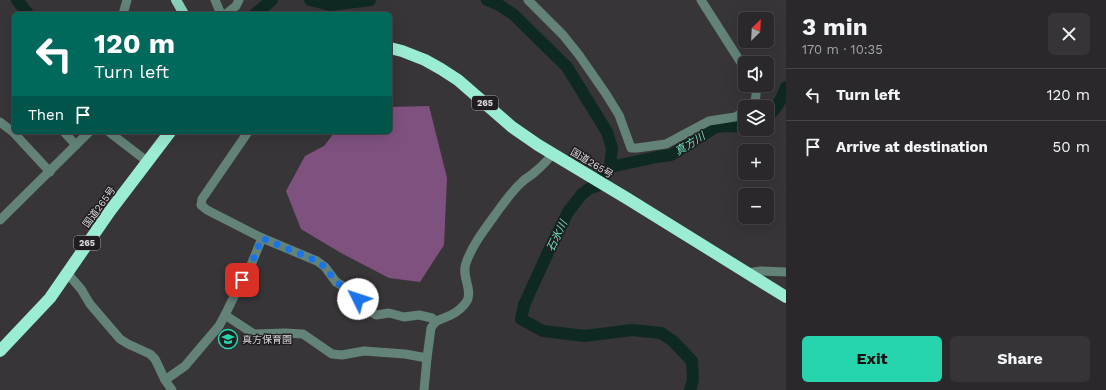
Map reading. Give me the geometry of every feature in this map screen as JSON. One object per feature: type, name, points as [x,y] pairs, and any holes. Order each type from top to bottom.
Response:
[{"type":"highway","name":"国道265号","points":[[392,48],[413,55],[441,69],[458,80],[512,127],[538,145],[786,297]]},
{"type":"highway","name":"国道265号","points":[[0,350],[50,298],[110,211],[169,134]]},
{"type":"main road","points":[[176,0],[183,12]]},
{"type":"street","points":[[124,12],[127,0]]},
{"type":"street","points":[[215,0],[220,12]]},
{"type":"street","points":[[228,12],[236,6],[239,0]]},
{"type":"street","points":[[528,0],[563,35],[579,55],[619,115],[631,148],[666,144],[709,121],[738,115]]},
{"type":"street","points":[[701,0],[738,58]]},
{"type":"street","points":[[0,122],[12,131]]},
{"type":"street","points":[[15,134],[50,172]]},
{"type":"street","points":[[66,134],[76,145]]},
{"type":"street","points":[[2,215],[50,172],[87,134]]},
{"type":"street","points":[[112,134],[148,162]]},
{"type":"street","points":[[247,134],[202,199],[201,205],[207,210],[262,238],[317,261],[325,267],[336,282],[348,289],[367,309],[376,315],[389,313],[404,317],[419,315],[432,318],[436,321]]},
{"type":"street","points":[[424,390],[426,358],[431,328],[436,321],[460,310],[465,304],[469,296],[469,290],[465,279],[465,264],[473,248],[514,190],[535,172],[553,153]]},
{"type":"street","points":[[165,380],[185,366],[219,326],[251,265],[262,238]]},
{"type":"street","points":[[747,273],[761,270],[786,272]]},
{"type":"street","points":[[67,273],[81,289],[90,304],[120,339],[150,354],[155,359],[165,380],[172,390]]},
{"type":"street","points":[[225,315],[254,334],[285,332],[303,334],[332,354],[342,355],[364,351],[405,354],[426,358]]},
{"type":"shaded area","points":[[429,106],[447,178],[444,245],[420,282],[389,278],[341,253],[301,229],[286,191],[305,156],[324,146],[333,134],[392,134],[392,107]]},
{"type":"waterway","name":"石氷川","points":[[17,0],[26,12]]},
{"type":"waterway","name":"石氷川","points":[[257,12],[272,0]]},
{"type":"waterway","name":"石氷川","points":[[310,0],[330,5],[370,0]]},
{"type":"waterway","name":"石氷川","points":[[487,0],[499,5],[513,14],[567,67],[607,132],[612,148],[610,167],[597,186],[590,188],[582,194],[568,212],[524,305],[521,319],[543,331],[585,336],[632,330],[661,333],[673,341],[692,361],[693,380],[690,390]]},
{"type":"waterway","name":"真方川","points":[[774,111],[779,104],[786,87]]},
{"type":"waterway","name":"真方川","points":[[610,167],[671,155],[716,127],[738,127]]},
{"type":"place","name":"真方保育園","points":[[228,339]]},
{"type":"route","points":[[242,280],[251,265],[262,238],[317,261],[325,267],[336,282],[348,289],[358,299]]}]
